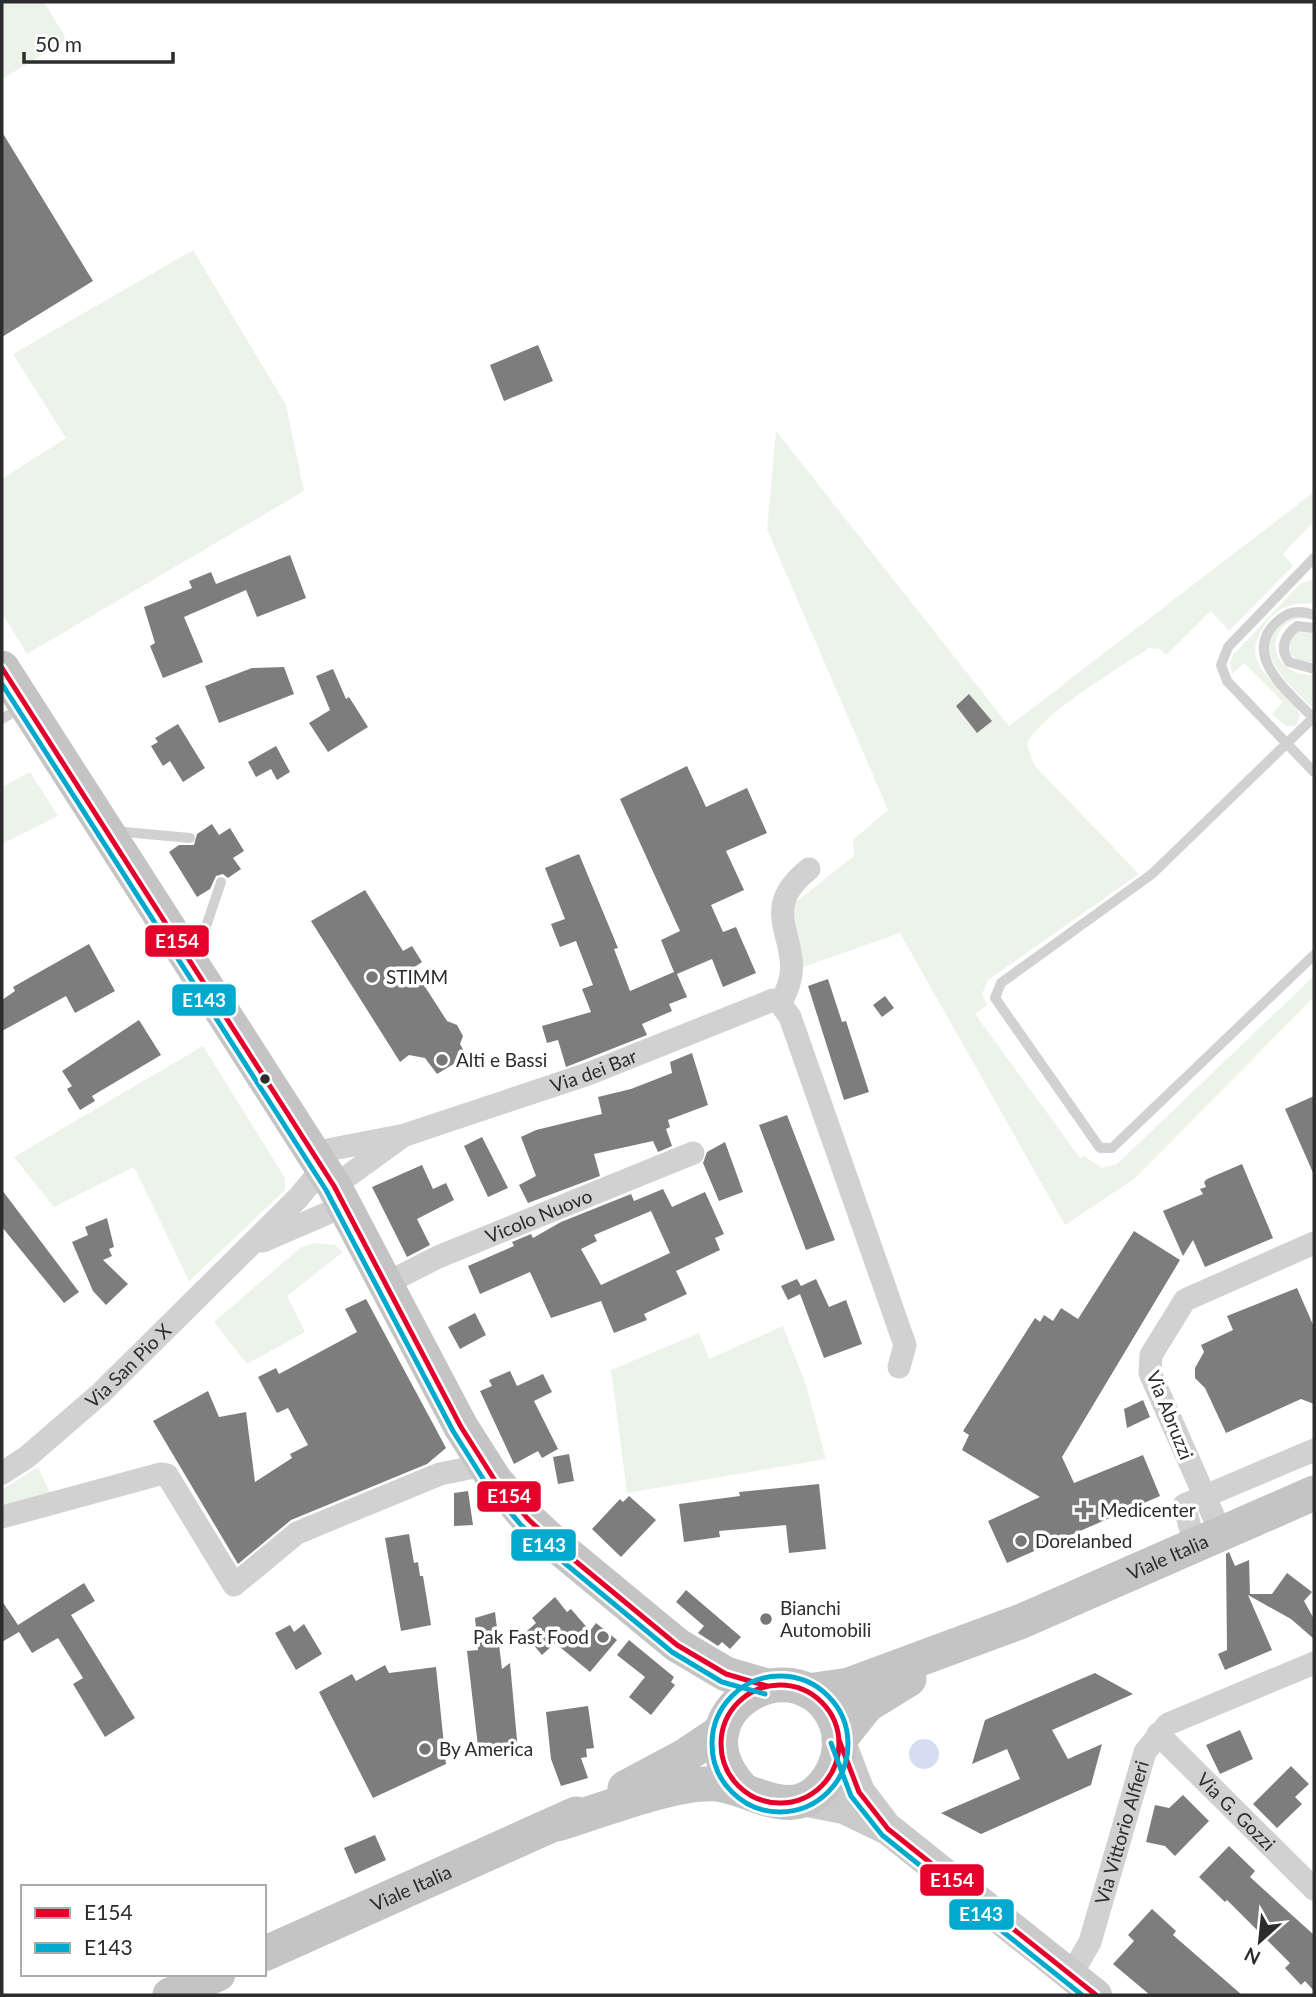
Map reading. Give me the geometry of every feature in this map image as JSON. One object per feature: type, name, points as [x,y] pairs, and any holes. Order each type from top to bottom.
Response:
[{"type":"main road","points":[[2,668],[13,712],[107,830],[328,1179],[484,1465],[507,1496],[546,1536],[677,1645],[726,1674],[767,1686]]},
{"type":"main road","name":"Viale Italia","points":[[1022,1621],[1314,1493]]},
{"type":"main road","points":[[743,1790],[724,1764],[720,1750],[722,1729],[736,1704],[767,1686],[780,1684],[808,1691],[849,1685],[1022,1621]]},
{"type":"main road","points":[[839,1740],[856,1717],[878,1695],[1022,1621]]},
{"type":"main road","points":[[677,1645],[703,1677],[722,1729]]},
{"type":"main road","points":[[557,1824],[694,1785],[717,1784],[743,1790],[774,1802],[802,1800],[826,1781],[838,1756],[839,1740],[832,1714],[808,1691]]},
{"type":"main road","points":[[557,1824],[684,1757],[722,1729]]},
{"type":"main road","name":"Viale Italia","points":[[266,1953],[557,1824]]},
{"type":"main road","points":[[170,1995],[213,1976]]},
{"type":"street","points":[[809,869],[788,888],[782,904],[794,968],[790,984],[780,1003],[790,1017],[905,1345],[899,1367]]},
{"type":"street","name":"Via dei Bar","points":[[328,1179],[405,1135],[588,1074],[764,1001],[780,1003]]},
{"type":"street","name":"Via dei Bar","points":[[328,1179],[405,1135]]},
{"type":"street","name":"Vicolo Nuovo","points":[[387,1283],[450,1252],[693,1153]]},
{"type":"street","name":"Via San Pio X","points":[[2,1473],[27,1457],[102,1393],[247,1248],[328,1179]]},
{"type":"street","name":"Via San Pio X","points":[[247,1248],[328,1179]]},
{"type":"street","name":"Via Abruzzi","points":[[1208,1539],[1205,1497],[1150,1373],[1151,1355],[1185,1300],[1308,1246]]},
{"type":"street","points":[[1205,1497],[1314,1450]]},
{"type":"street","points":[[2,1517],[160,1474],[167,1475],[234,1585],[297,1533],[440,1474],[484,1465]]},
{"type":"street","name":"Via Vittorio Alfieri","points":[[1071,1975],[1090,1942],[1145,1752],[1158,1734],[1168,1724],[1314,1662]]},
{"type":"street","name":"Via G. Gozzi","points":[[1158,1734],[1314,1889]]},
{"type":"street","points":[[839,1740],[859,1792],[888,1829]]},
{"type":"street","points":[[802,1800],[844,1808],[888,1829],[1096,1995]]},
{"type":"lane","points":[[1314,558],[1228,647],[1221,665],[1227,681],[1314,772]]},
{"type":"lane","points":[[1314,615],[1296,611],[1277,621],[1269,630],[1263,652],[1269,671],[1314,718],[1152,873],[1001,983],[995,998],[1100,1148],[1107,1150],[1314,955]]},
{"type":"lane","points":[[1314,628],[1297,626],[1285,638],[1283,646],[1289,662],[1314,669]]},
{"type":"lane","points":[[107,830],[190,838]]},
{"type":"lane","points":[[193,966],[221,883]]},
{"type":"shaded area","points":[[2,2],[44,2],[67,40],[2,79]]},
{"type":"shaded area","points":[[193,250],[286,405],[304,491],[27,654],[2,613],[2,479],[66,438],[13,354]]},
{"type":"shaded area","points":[[776,431],[1009,726],[1314,492],[1314,521],[1283,554],[1293,566],[1229,631],[1211,611],[1166,655],[1160,649],[1149,648],[1081,693],[1046,720],[1027,745],[1034,765],[1139,874],[988,980],[982,994],[987,1005],[975,1014],[1080,1158],[1084,1156],[1102,1168],[1117,1164],[1314,976],[1314,997],[1134,1179],[1065,1225],[900,933],[803,967],[792,905],[854,856],[853,840],[888,810],[767,529]]},
{"type":"shaded area","points":[[1314,579],[1314,600],[1311,604],[1292,605],[1271,617],[1258,638],[1255,651],[1258,663],[1265,673],[1293,703],[1300,715],[1296,726],[1286,726],[1272,714],[1283,702],[1244,663],[1232,674],[1230,662],[1233,655],[1300,584]]},
{"type":"shaded area","points":[[1297,616],[1314,620],[1299,619],[1287,623],[1279,632],[1277,654],[1283,664],[1296,672],[1314,675],[1312,708],[1280,674],[1269,648],[1271,636],[1279,625]]},
{"type":"shaded area","points":[[1297,631],[1314,633],[1314,663],[1300,661],[1290,654],[1288,641]]},
{"type":"shaded area","points":[[30,772],[58,816],[2,844],[2,787]]},
{"type":"shaded area","points":[[203,1046],[285,1178],[285,1190],[189,1281],[134,1167],[54,1207],[14,1157]]},
{"type":"shaded area","points":[[314,1243],[335,1245],[343,1252],[287,1296],[305,1332],[247,1364],[214,1322],[300,1248]]},
{"type":"shaded area","points":[[783,1326],[806,1385],[826,1459],[627,1493],[611,1370],[699,1333],[709,1359]]},
{"type":"shaded area","points":[[38,1467],[52,1497],[2,1511],[2,1490]]},
{"type":"water","points":[[924,1739],[935,1743],[939,1754],[935,1765],[924,1769],[913,1765],[909,1754],[913,1743]]},
{"type":"building","points":[[2,132],[93,281],[2,337]]},
{"type":"building","points":[[538,345],[553,381],[504,401],[490,365]]},
{"type":"building","points":[[290,555],[306,598],[257,617],[246,590],[184,617],[203,662],[163,678],[150,646],[155,643],[144,607],[192,588],[189,581],[211,572],[216,584]]},
{"type":"building","points":[[284,667],[294,694],[219,723],[205,686],[252,668]]},
{"type":"building","points":[[333,669],[346,699],[349,697],[368,727],[328,752],[309,723],[330,710],[316,676]]},
{"type":"building","points":[[969,694],[992,721],[977,733],[956,706]]},
{"type":"building","points":[[178,724],[205,768],[183,782],[170,761],[163,766],[151,746],[158,742],[155,738]]},
{"type":"building","points":[[276,746],[290,772],[277,780],[271,769],[256,777],[248,762]]},
{"type":"building","points":[[687,766],[706,807],[747,788],[767,833],[726,851],[744,890],[711,905],[723,932],[736,927],[756,973],[723,987],[712,959],[677,974],[687,997],[669,1004],[672,1011],[642,1024],[647,1035],[566,1067],[558,1040],[547,1043],[542,1026],[591,1012],[582,989],[593,985],[576,941],[560,947],[551,924],[565,919],[545,868],[579,854],[618,948],[614,949],[630,991],[674,972],[661,940],[680,931],[620,799]]},
{"type":"building","points":[[212,824],[219,835],[230,828],[244,851],[233,858],[241,869],[228,878],[223,874],[216,876],[210,889],[197,897],[169,852],[179,845],[194,845],[197,834]]},
{"type":"building","points":[[365,890],[403,951],[412,946],[422,962],[413,968],[447,1021],[457,1025],[463,1036],[460,1044],[467,1056],[437,1074],[425,1058],[409,1055],[400,1062],[311,921]]},
{"type":"building","points":[[89,944],[115,991],[75,1013],[66,996],[2,1031],[2,1000],[15,991],[13,987]]},
{"type":"building","points":[[828,979],[842,1022],[846,1021],[869,1092],[844,1100],[808,986]]},
{"type":"building","points":[[885,996],[894,1008],[882,1017],[873,1005]]},
{"type":"building","points":[[139,1020],[161,1055],[92,1096],[95,1101],[80,1110],[67,1089],[72,1086],[62,1071]]},
{"type":"building","points":[[692,1053],[708,1105],[668,1120],[670,1127],[666,1129],[672,1146],[658,1152],[653,1141],[594,1154],[600,1176],[528,1203],[519,1185],[536,1176],[521,1137],[536,1130],[602,1114],[598,1097],[631,1089],[672,1073],[670,1062]]},
{"type":"building","points":[[1314,1096],[1314,1175],[1285,1109]]},
{"type":"building","points":[[787,1115],[835,1240],[806,1250],[759,1125]]},
{"type":"building","points":[[482,1137],[508,1188],[488,1197],[464,1146]]},
{"type":"building","points":[[725,1142],[743,1192],[719,1201],[703,1163],[707,1152]]},
{"type":"building","points":[[1242,1164],[1273,1238],[1205,1267],[1193,1240],[1183,1256],[1163,1211],[1203,1194],[1200,1189],[1206,1187],[1204,1182],[1207,1179]]},
{"type":"building","points":[[422,1165],[433,1189],[446,1183],[454,1200],[417,1219],[430,1245],[407,1257],[372,1187]]},
{"type":"building","points":[[663,1189],[672,1207],[705,1192],[724,1234],[715,1238],[720,1250],[676,1271],[687,1294],[644,1314],[647,1320],[614,1333],[601,1301],[551,1318],[530,1272],[480,1294],[468,1266],[514,1246],[512,1242],[531,1234],[533,1238],[561,1222],[631,1194],[634,1201]],"holes":[[[651,1211],[670,1253],[601,1285],[581,1249],[597,1241],[594,1235]]]},
{"type":"building","points":[[2,1190],[79,1292],[64,1303],[2,1227]]},
{"type":"building","points":[[107,1218],[114,1247],[109,1249],[112,1256],[103,1260],[128,1284],[106,1305],[93,1291],[72,1242],[88,1235],[85,1227]]},
{"type":"building","points":[[1134,1231],[1180,1260],[1062,1457],[1074,1483],[1143,1455],[1160,1496],[1007,1563],[988,1521],[1040,1497],[962,1450],[969,1435],[963,1431],[1035,1318],[1040,1322],[1044,1315],[1053,1321],[1061,1308],[1078,1319]]},
{"type":"building","points":[[797,1279],[801,1286],[816,1279],[829,1307],[846,1300],[862,1344],[824,1358],[800,1294],[788,1300],[781,1286]]},
{"type":"building","points":[[1297,1288],[1314,1327],[1314,1404],[1301,1399],[1226,1433],[1205,1388],[1195,1378],[1195,1368],[1204,1352],[1201,1345],[1233,1330],[1227,1316]]},
{"type":"building","points":[[366,1299],[446,1448],[427,1464],[291,1520],[238,1564],[153,1421],[208,1391],[219,1417],[246,1412],[255,1482],[292,1458],[290,1454],[308,1445],[288,1408],[277,1413],[258,1377],[276,1368],[279,1374],[357,1332],[345,1309]]},
{"type":"building","points":[[475,1313],[486,1335],[460,1349],[448,1327]]},
{"type":"building","points":[[510,1371],[517,1386],[543,1374],[552,1392],[534,1401],[558,1449],[542,1458],[538,1451],[514,1464],[480,1391],[492,1386],[489,1380]]},
{"type":"building","points":[[1143,1400],[1150,1417],[1127,1428],[1124,1409]]},
{"type":"building","points":[[569,1454],[574,1481],[558,1484],[553,1457]]},
{"type":"building","points":[[819,1484],[826,1549],[789,1553],[786,1525],[719,1531],[720,1537],[684,1542],[679,1504],[740,1496],[739,1492]]},
{"type":"building","points":[[468,1491],[473,1525],[454,1526],[454,1493]]},
{"type":"building","points":[[629,1496],[656,1520],[621,1557],[592,1529],[620,1499],[623,1502]]},
{"type":"building","points":[[409,1534],[414,1563],[418,1562],[420,1576],[423,1576],[431,1625],[401,1631],[385,1538]]},
{"type":"building","points":[[1229,1552],[1235,1566],[1249,1560],[1250,1594],[1272,1594],[1287,1573],[1312,1592],[1304,1601],[1314,1619],[1314,1639],[1291,1619],[1248,1595],[1272,1650],[1225,1670],[1218,1654],[1227,1650],[1226,1554]]},
{"type":"building","points":[[84,1583],[95,1601],[71,1615],[135,1718],[105,1737],[73,1684],[83,1678],[58,1638],[32,1653],[19,1632],[2,1642],[2,1601],[18,1625]]},
{"type":"building","points":[[686,1590],[741,1637],[730,1649],[722,1642],[718,1646],[698,1633],[704,1626],[676,1602]]},
{"type":"building","points":[[555,1597],[567,1612],[571,1609],[590,1631],[596,1623],[617,1640],[590,1672],[555,1643],[542,1655],[532,1643],[536,1640],[527,1631],[536,1623],[532,1618]]},
{"type":"building","points":[[495,1612],[502,1669],[510,1663],[518,1751],[479,1755],[467,1651],[478,1650],[475,1618]]},
{"type":"building","points":[[304,1624],[322,1654],[296,1670],[275,1633],[290,1625],[294,1632]]},
{"type":"building","points":[[629,1640],[674,1677],[671,1682],[675,1685],[651,1715],[629,1697],[645,1677],[617,1655]]},
{"type":"building","points":[[385,1665],[389,1673],[436,1667],[446,1764],[373,1798],[319,1692],[352,1674],[356,1681]]},
{"type":"building","points":[[1095,1673],[1133,1694],[1052,1730],[1068,1759],[1102,1744],[1091,1785],[981,1834],[941,1813],[1020,1779],[1007,1749],[972,1764],[985,1720]]},
{"type":"building","points":[[588,1706],[594,1748],[586,1749],[587,1757],[581,1758],[588,1778],[561,1786],[551,1759],[546,1712]]},
{"type":"building","points":[[1240,1730],[1253,1759],[1220,1774],[1206,1745]]},
{"type":"building","points":[[1291,1766],[1309,1784],[1295,1797],[1302,1804],[1277,1828],[1253,1804]]},
{"type":"building","points":[[1183,1795],[1209,1821],[1175,1856],[1165,1846],[1146,1842],[1155,1805],[1169,1808]]},
{"type":"building","points":[[375,1835],[386,1860],[355,1874],[344,1848]]},
{"type":"building","points":[[1229,1846],[1255,1871],[1250,1877],[1314,1935],[1314,1991],[1305,1981],[1301,1985],[1285,1968],[1290,1963],[1227,1900],[1225,1902],[1199,1877]]},
{"type":"building","points":[[1152,1909],[1176,1931],[1173,1935],[1242,1995],[1150,1995],[1113,1964],[1134,1941],[1128,1935]]},
{"type":"transit line","name":"E154","points":[[2,668],[334,1186],[461,1427],[494,1479],[528,1519],[556,1545],[677,1645],[726,1674],[767,1686]]},
{"type":"transit line","name":"E143","points":[[2,684],[326,1190],[453,1431],[487,1485],[521,1525],[672,1652],[722,1682],[765,1694]]},
{"type":"transit line","name":"E143","points":[[780,1676],[806,1681],[828,1696],[843,1718],[848,1744],[843,1770],[828,1792],[806,1807],[780,1812],[754,1807],[732,1792],[717,1770],[712,1744],[717,1718],[732,1696],[754,1681],[780,1676]]},
{"type":"transit line","name":"E154","points":[[780,1685],[803,1689],[822,1702],[835,1721],[839,1744],[835,1767],[822,1786],[803,1799],[780,1803],[757,1799],[738,1786],[725,1767],[721,1744],[725,1721],[738,1702],[757,1689],[780,1685]]},
{"type":"transit line","name":"E154","points":[[839,1740],[859,1792],[888,1829],[1096,1995]]},
{"type":"transit line","name":"E143","points":[[831,1743],[851,1796],[882,1835],[1082,1995]]},
{"type":"place","name":"STIMM","points":[[372,977]]},
{"type":"place","name":"Alti e Bassi","points":[[442,1060]]},
{"type":"place","name":"Medicenter","points":[[1084,1510]]},
{"type":"place","name":"Dorelanbed","points":[[1021,1541]]},
{"type":"place","name":"Bianchi Automobili","points":[[766,1619]]},
{"type":"place","name":"Pak Fast Food","points":[[603,1637]]},
{"type":"place","name":"By America","points":[[425,1749]]}]
